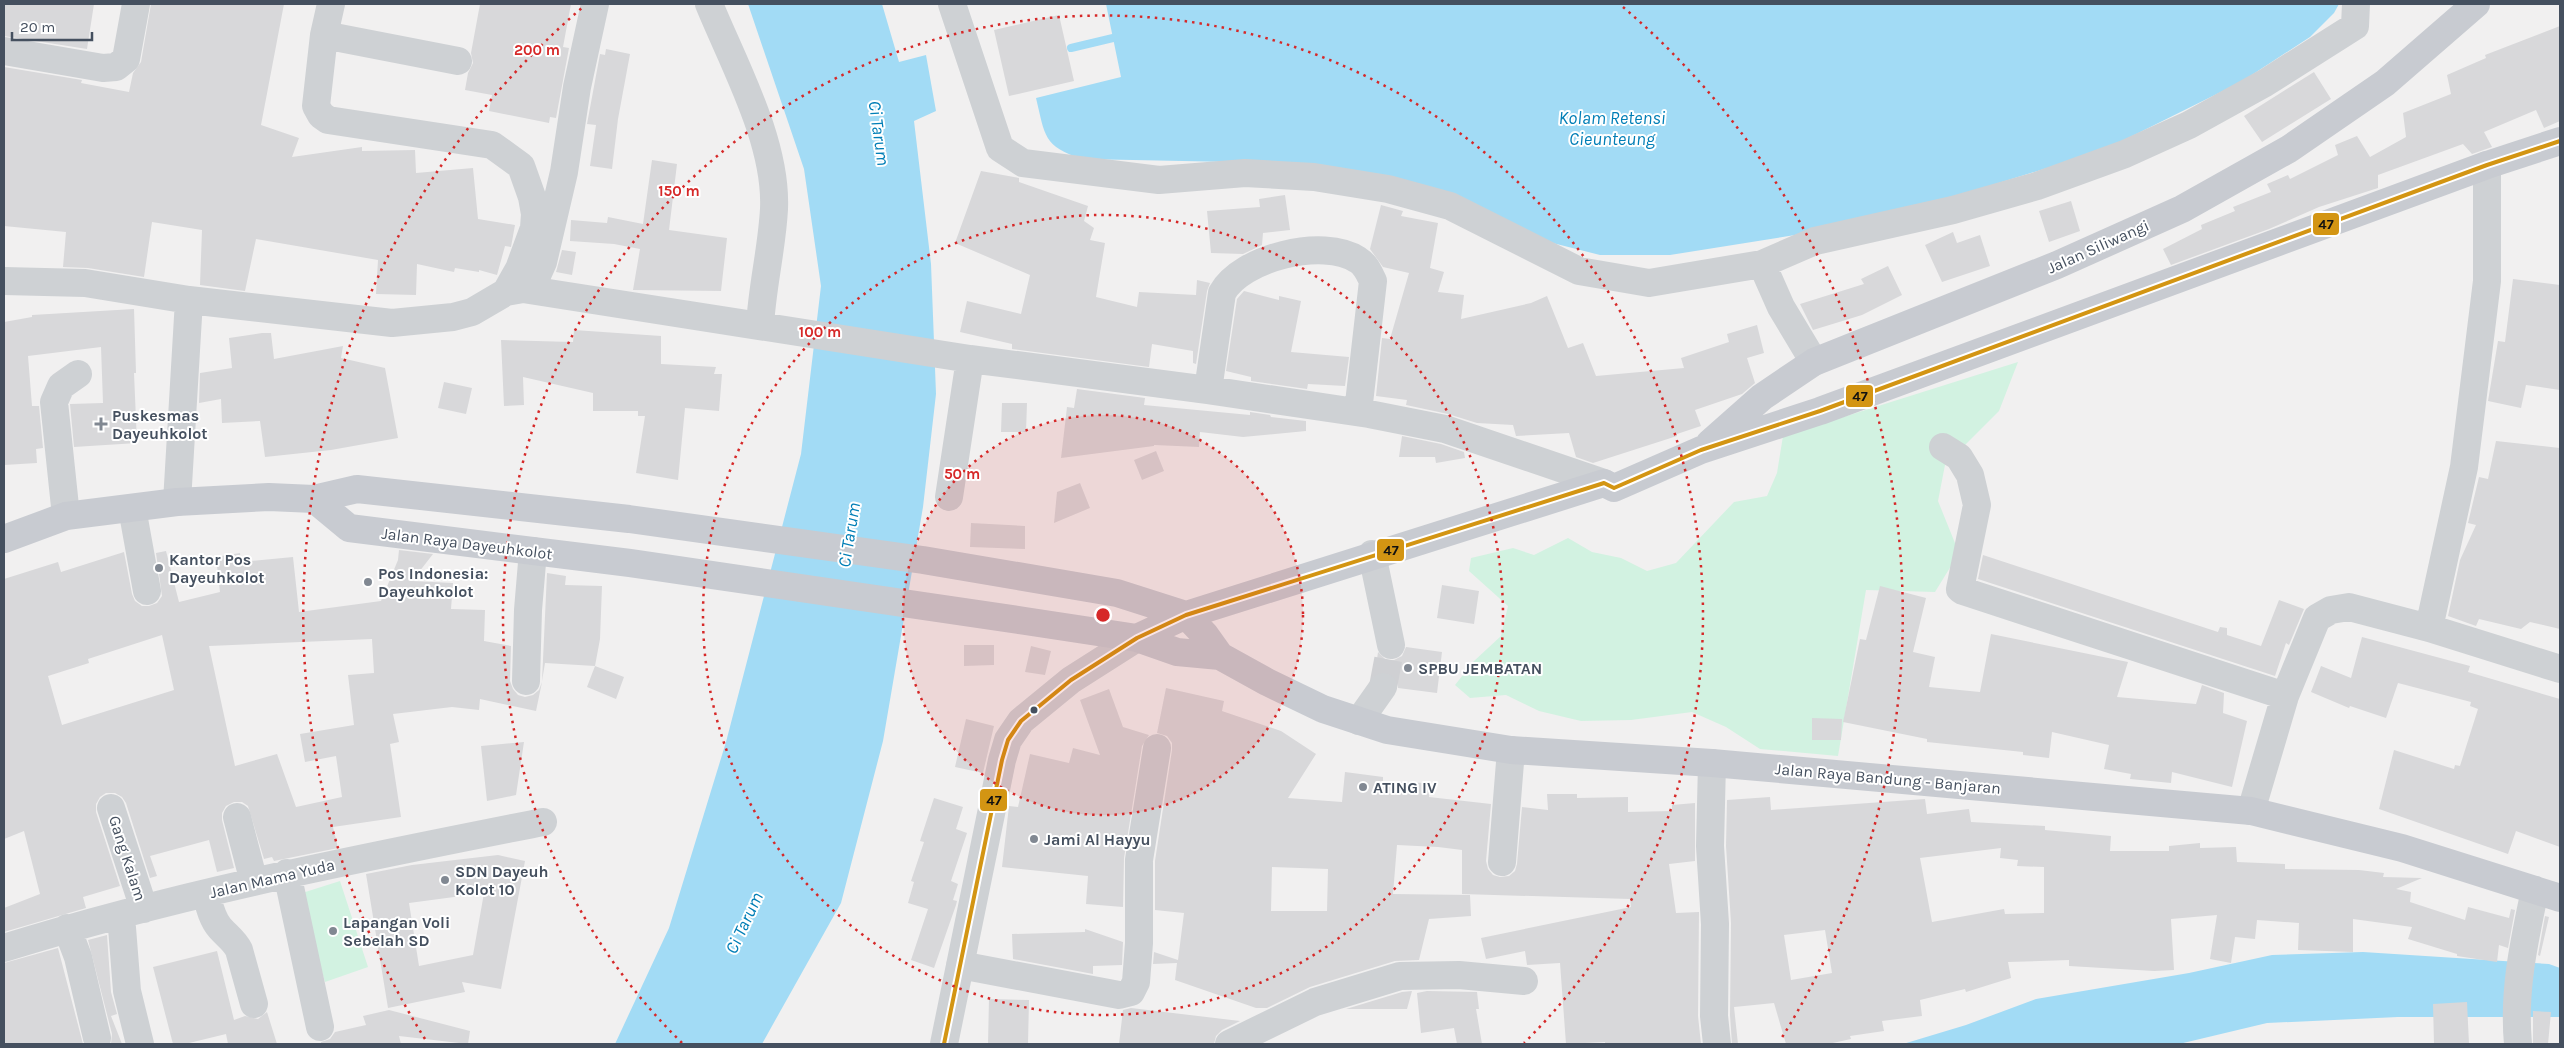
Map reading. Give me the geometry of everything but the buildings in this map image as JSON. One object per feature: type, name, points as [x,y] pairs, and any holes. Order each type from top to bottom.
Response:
[{"type":"main road","name":"Jalan Siliwangi","points":[[1701,450],[1762,397],[1814,362],[2057,265],[2182,209],[2289,149],[2385,83],[2476,4]]},
{"type":"main road","points":[[1137,638],[1186,614],[1372,554],[1604,483],[1614,488],[1701,450],[1820,411],[2487,165],[2560,141]]},
{"type":"main road","points":[[4,539],[22,530],[66,516],[177,502],[269,497],[314,499],[357,488],[629,519],[923,560],[1118,593],[1186,614]]},
{"type":"main road","name":"Jalan Raya Dayeuhkolot","points":[[314,499],[348,528],[630,563],[912,604]]},
{"type":"main road","name":"Jalan Raya Bandung - Banjaran","points":[[912,604],[1137,638],[1178,652],[1220,656],[1267,682],[1323,708],[1387,730],[1511,750],[1712,762],[2251,811],[2402,848],[2548,894]]},
{"type":"main road","name":"Jalan Raya Bandung - Banjaran","points":[[1186,614],[1205,635],[1220,656]]},
{"type":"street","points":[[4,51],[103,68],[116,67],[126,58],[136,4]]},
{"type":"street","points":[[331,4],[324,35],[316,106],[321,115],[328,120],[492,145],[521,166],[532,198],[535,214],[534,228],[519,269],[515,291]]},
{"type":"street","points":[[4,282],[86,283],[189,300],[392,323],[453,317],[472,312],[535,280],[544,262],[564,172],[577,87],[595,4]]},
{"type":"street","points":[[709,4],[755,115],[768,156],[774,209],[773,328]]},
{"type":"street","points":[[957,5],[1000,148],[1023,163],[1159,180],[1244,174],[1314,177],[1388,189],[1450,206],[1579,271],[1649,284],[1762,264],[1815,241],[1954,210],[2037,186],[2125,154],[2189,125],[2265,84],[2355,26],[2356,4]]},
{"type":"street","points":[[324,35],[458,61]]},
{"type":"street","points":[[2429,628],[2465,457],[2487,281],[2487,165]]},
{"type":"street","points":[[1208,390],[1222,293],[1228,282],[1237,274],[1295,252],[1331,252],[1357,259],[1367,268],[1373,282],[1358,412]]},
{"type":"street","points":[[1762,264],[1781,307],[1814,362]]},
{"type":"street","points":[[515,291],[958,357],[1358,412],[1445,429],[1604,483]]},
{"type":"street","points":[[177,502],[189,300]]},
{"type":"street","points":[[949,497],[958,357]]},
{"type":"street","points":[[66,516],[54,402],[61,386],[78,374]]},
{"type":"street","points":[[1943,447],[1959,457],[1970,475],[1977,505],[1960,589],[2285,696]]},
{"type":"street","points":[[132,508],[147,591]]},
{"type":"street","points":[[526,681],[528,610],[533,551]]},
{"type":"street","points":[[1372,554],[1391,645]]},
{"type":"street","points":[[2251,811],[2285,696],[2316,618],[2331,610],[2349,607],[2429,628],[2560,669]]},
{"type":"street","points":[[944,1044],[1002,760],[1008,740],[1022,721],[1071,680],[1137,638]]},
{"type":"street","points":[[1358,721],[1383,686]]},
{"type":"street","points":[[960,965],[1119,995],[1132,992],[1136,982],[1139,943],[1139,860],[1157,748]]},
{"type":"street","points":[[1502,862],[1511,750]]},
{"type":"street","points":[[1712,762],[1710,846],[1715,924],[1714,1016],[1717,1044]]},
{"type":"street","name":"Gang Kalam","points":[[112,808],[132,912],[127,991],[140,1044]]},
{"type":"street","points":[[237,817],[254,882]]},
{"type":"street","name":"Jalan Mama Yuda","points":[[4,948],[67,928],[287,873],[543,822]]},
{"type":"street","points":[[287,873],[320,1027]]},
{"type":"street","points":[[206,894],[218,927],[236,944],[239,950],[254,1004]]},
{"type":"street","points":[[2518,1044],[2515,1015],[2519,965],[2548,894]]},
{"type":"street","points":[[67,928],[78,957],[97,1038]]},
{"type":"street","points":[[1229,1044],[1315,1002],[1400,976],[1459,975],[1524,981]]},
{"type":"green space","points":[[2018,362],[1999,411],[1945,465],[1938,501],[1959,553],[1935,592],[1866,590],[1838,756],[1760,749],[1726,727],[1692,712],[1631,720],[1581,721],[1539,711],[1506,695],[1470,698],[1455,685],[1474,661],[1501,636],[1508,606],[1469,571],[1471,558],[1513,548],[1534,555],[1568,538],[1592,552],[1621,558],[1647,571],[1676,563],[1734,502],[1767,496],[1777,473],[1783,436]]},
{"type":"green space","name":"Lapangan Voli Sebelah SD","points":[[340,881],[368,967],[325,982],[299,894]]},
{"type":"water","name":"Ci Tarum","points":[[748,4],[882,4],[899,62],[926,55],[936,111],[914,121],[931,264],[936,394],[923,507],[883,741],[841,903],[762,1044],[615,1044],[669,928],[726,742],[801,454],[821,286],[804,169]]},
{"type":"water","name":"Kolam Retensi Cieunteung","points":[[1106,4],[2339,4],[2334,13],[2310,37],[2241,82],[2102,151],[1928,205],[1795,235],[1670,255],[1600,255],[1232,162],[1083,159],[1060,150],[1048,138],[1044,130],[1036,98],[1121,77]]},
{"type":"water","points":[[2363,952],[2549,964],[2560,968],[2560,1017],[2398,1017],[2267,1023],[2179,1044],[1903,1044],[1966,1025],[2036,999],[2189,973],[2272,955]]},
{"type":"waterway","points":[[1071,48],[1113,38]]},
{"type":"tunnel","points":[[1383,687],[1391,645]]},
{"type":"transit line","name":"47","points":[[944,1044],[1002,760],[1008,740],[1021,721],[1071,680],[1137,638],[1186,615],[1604,483],[1614,488],[1701,450],[1820,411],[2487,165],[2560,141]]},
{"type":"place","name":"Puskesmas Dayeuhkolot","points":[[101,424]]},
{"type":"place","name":"Kantor Pos Dayeuhkolot","points":[[159,568]]},
{"type":"place","name":"Pos Indonesia: Dayeuhkolot","points":[[368,582]]},
{"type":"place","name":"SPBU JEMBATAN","points":[[1408,668]]},
{"type":"place","name":"ATING IV","points":[[1363,787]]},
{"type":"place","name":"Jami Al Hayyu","points":[[1034,839]]},
{"type":"place","name":"SDN Dayeuh Kolot 10","points":[[445,880]]},
{"type":"place","name":"Lapangan Voli Sebelah SD","points":[[333,931]]}]
